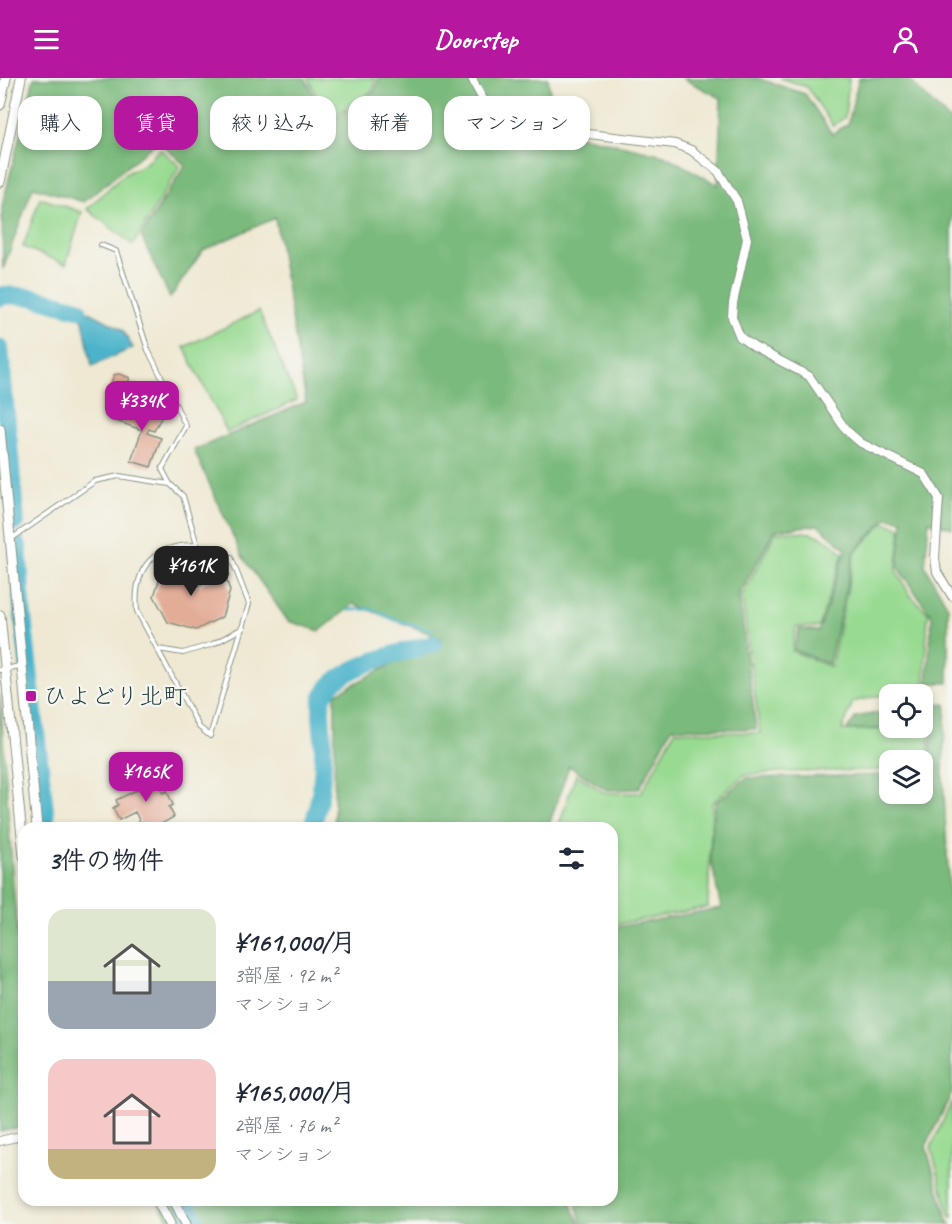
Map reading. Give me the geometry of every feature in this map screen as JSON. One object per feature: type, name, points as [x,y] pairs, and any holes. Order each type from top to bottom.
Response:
[{"type":"street","points":[[0,105],[6,78]]},
{"type":"street","points":[[0,182],[21,78]]},
{"type":"street","points":[[472,78],[489,108],[506,122],[519,126],[675,144],[691,150],[718,171],[737,201],[747,239],[732,303],[732,317],[740,337],[754,347],[809,376],[846,430],[861,443],[924,474],[939,498],[935,558],[937,572],[952,596]]},
{"type":"street","points":[[0,429],[20,666],[36,822]]},
{"type":"street","points":[[0,615],[2,669],[20,822]]},
{"type":"street","points":[[0,1141],[18,1136]]},
{"type":"street","points":[[160,1206],[170,1224]]},
{"type":"street","points":[[177,1206],[186,1224]]},
{"type":"lane","points":[[101,245],[116,251],[148,350],[186,426],[162,469],[170,484],[183,496],[197,545],[179,544],[165,548],[141,571],[136,592],[137,610],[199,727],[210,736],[249,604],[231,557]]},
{"type":"lane","points":[[10,540],[95,481],[119,476],[170,484]]},
{"type":"lane","points":[[158,648],[183,653],[213,644],[243,628]]},
{"type":"lane","points":[[2,669],[20,666]]},
{"type":"green space","points":[[34,78],[305,78],[314,96],[210,96],[210,150],[336,150],[336,118],[348,110],[348,150],[432,150],[432,96],[368,96],[375,91],[378,78],[548,78],[550,96],[444,96],[444,150],[590,150],[590,138],[664,155],[718,185],[721,98],[682,78],[757,78],[805,94],[832,134],[848,124],[859,78],[907,78],[952,123],[952,528],[929,521],[925,566],[948,607],[948,683],[927,683],[932,616],[898,568],[903,520],[887,518],[854,552],[829,664],[794,650],[799,629],[819,631],[846,549],[818,525],[775,530],[739,595],[756,729],[672,728],[639,789],[607,790],[569,766],[550,822],[334,822],[335,694],[441,638],[354,604],[320,631],[288,621],[242,556],[194,450],[306,402],[275,218],[203,250],[170,298],[141,236],[185,165],[168,150],[198,150],[198,96],[114,96],[114,150],[147,150],[84,202],[33,187],[3,269],[2,207],[18,142],[18,150],[102,150],[102,96],[30,96]]},
{"type":"green space","points":[[308,78],[375,78],[373,90],[364,96],[348,96],[348,106],[336,114],[336,96],[316,96]]},
{"type":"green space","points":[[780,78],[849,78],[845,117],[833,126],[807,87]]},
{"type":"green space","points":[[161,150],[180,166],[133,245],[87,209],[123,175],[145,164]]},
{"type":"green space","points":[[40,198],[82,212],[66,264],[23,247]]},
{"type":"green space","points":[[259,311],[297,400],[227,432],[184,347]]},
{"type":"green space","points":[[884,523],[901,527],[896,571],[911,596],[928,613],[924,684],[879,684],[879,696],[853,702],[842,730],[879,730],[879,738],[929,738],[928,750],[879,750],[879,770],[744,775],[712,803],[708,907],[618,924],[618,822],[560,822],[576,774],[605,793],[641,793],[675,731],[760,733],[742,596],[776,532],[796,531],[820,536],[843,553],[819,627],[796,627],[792,651],[831,667],[855,552]]},
{"type":"green space","points":[[0,695],[18,935],[18,1127],[0,1131]]},
{"type":"green space","points":[[946,704],[943,775],[952,947],[952,1093],[926,1146],[948,1222],[951,1224],[582,1224],[577,1206],[618,1206],[618,927],[721,908],[710,855],[715,803],[746,778],[879,775],[879,804],[933,804],[933,750],[930,750],[933,738],[933,705]]},
{"type":"green space","points":[[879,713],[879,729],[847,730],[856,717]]},
{"type":"green space","points":[[952,1101],[952,1218],[931,1147]]},
{"type":"green space","points":[[160,1206],[572,1206],[580,1224],[171,1224]]},
{"type":"water","points":[[80,307],[122,329],[133,348],[92,366],[83,320],[77,312]]},
{"type":"building","points":[[119,374],[130,378],[128,382],[146,388],[142,400],[109,389],[114,375]]},
{"type":"building","points":[[125,399],[130,401],[128,404],[162,416],[154,431],[149,429],[147,433],[161,438],[151,467],[131,461],[142,430],[116,421]]},
{"type":"building","points":[[180,558],[187,580],[195,580],[199,586],[226,570],[229,576],[226,578],[230,591],[222,617],[196,630],[168,622],[154,596],[163,568]]},
{"type":"building","points":[[151,768],[163,793],[167,791],[173,805],[169,807],[174,817],[165,822],[140,822],[135,812],[119,820],[113,808],[118,805],[116,800],[143,787],[138,778],[142,776],[141,773]]},
{"type":"waterway","points":[[0,298],[3,295],[33,297],[78,309]]},
{"type":"waterway","points":[[0,348],[16,522]]},
{"type":"waterway","points":[[18,546],[22,609],[46,822]]},
{"type":"waterway","points":[[348,610],[371,609],[395,620],[432,630]]},
{"type":"waterway","points":[[314,822],[322,775],[321,705],[328,689],[338,679],[353,670],[387,656],[433,644]]},
{"type":"waterway","points":[[188,1206],[197,1224]]},
{"type":"place","name":"ひよどり北町","points":[[31,696]]}]
